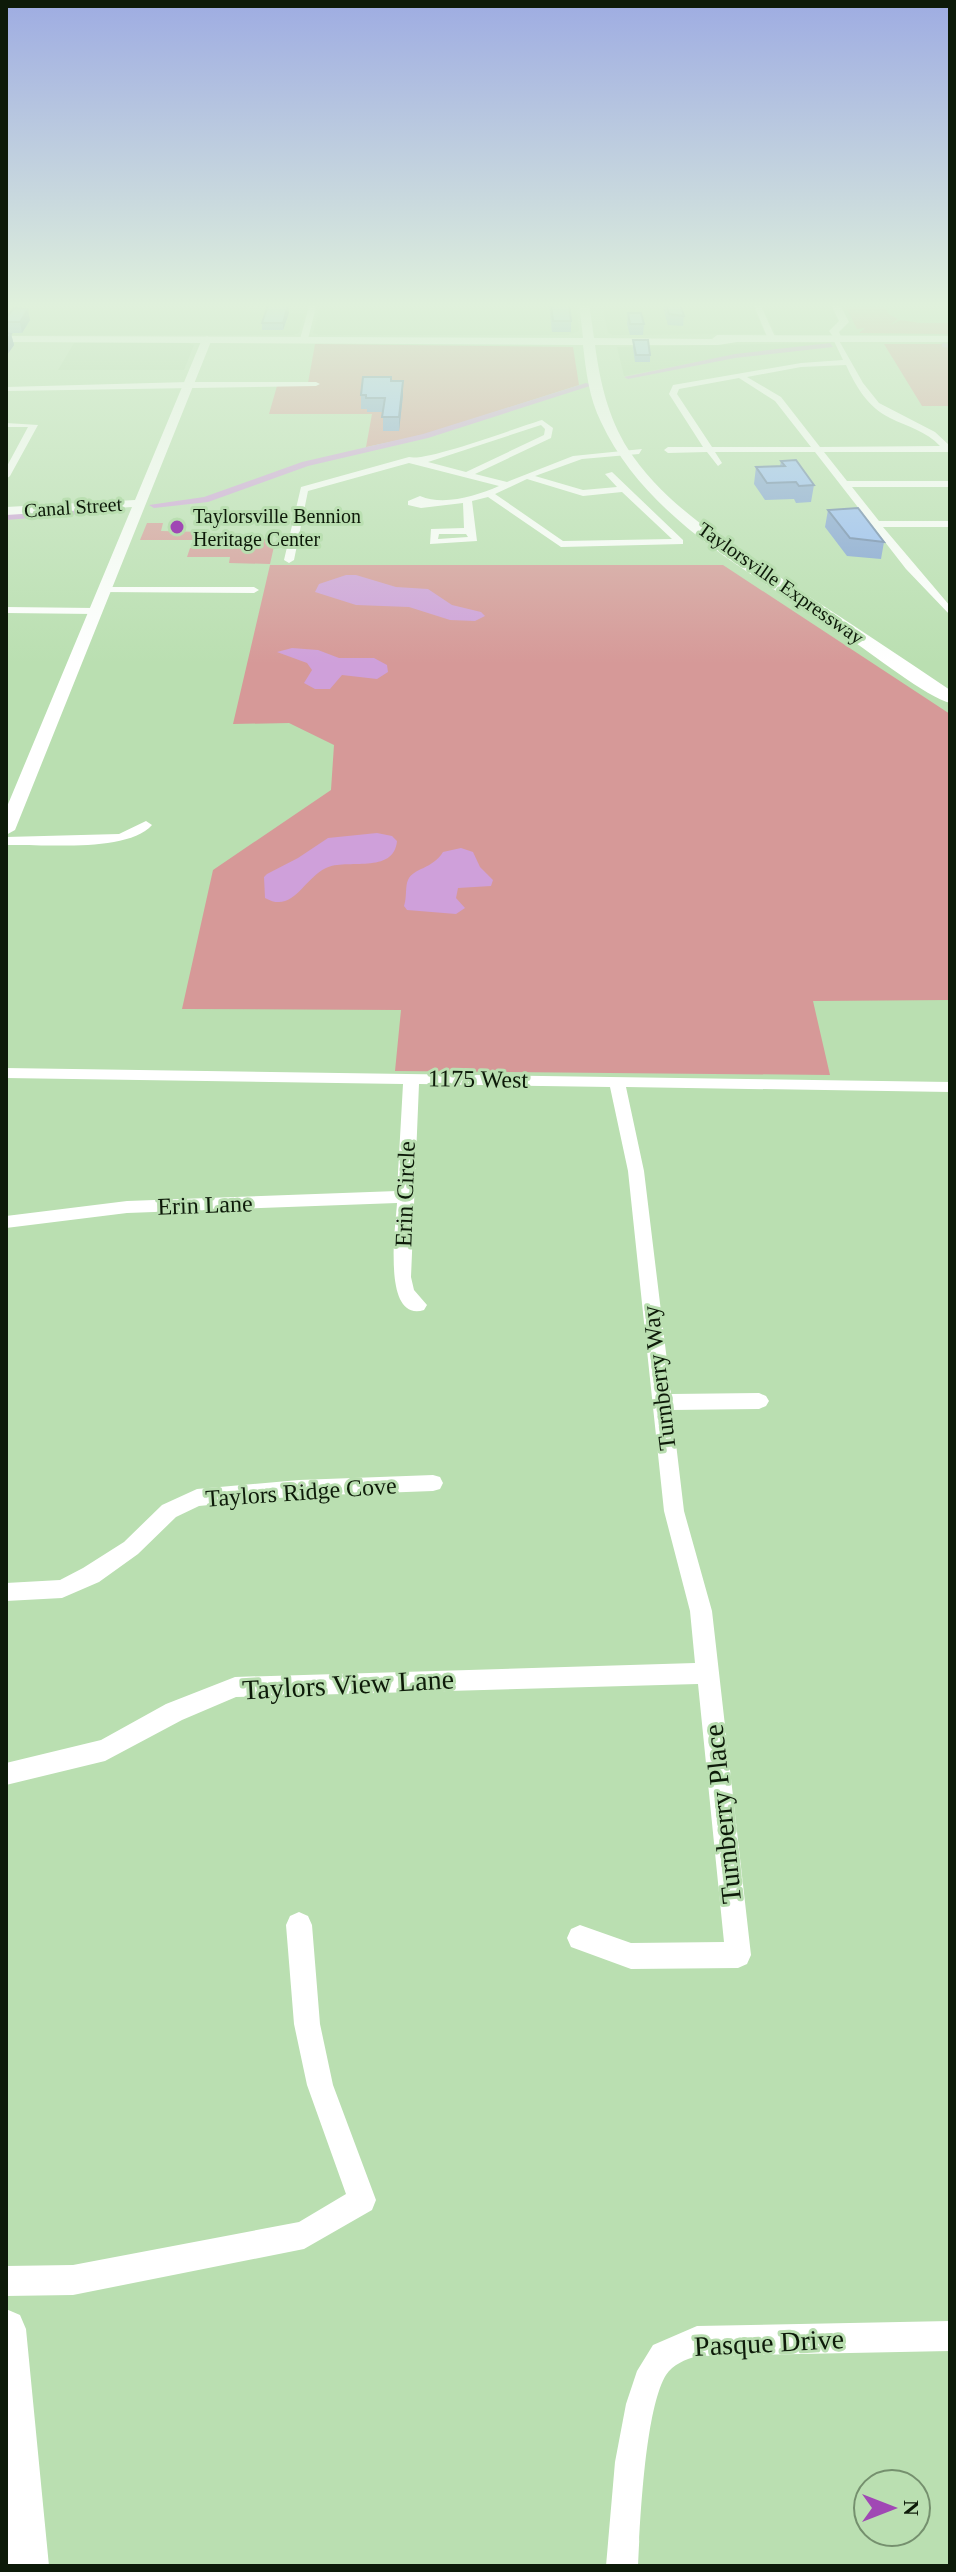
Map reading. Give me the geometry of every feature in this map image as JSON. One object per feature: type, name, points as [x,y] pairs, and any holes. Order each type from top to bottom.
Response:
[{"type":"main road","points":[[611,423],[632,452]]},
{"type":"main road","points":[[624,423],[632,452]]},
{"type":"main road","name":"Taylorsville Expressway","points":[[632,452],[710,520],[922,659]]},
{"type":"main road","name":"Taylorsville Expressway","points":[[632,452],[667,500],[703,530],[950,698]]},
{"type":"street","points":[[6,830],[172,423]]},
{"type":"street","points":[[423,461],[539,423]]},
{"type":"street","points":[[469,474],[548,436],[547,425],[544,423]]},
{"type":"street","points":[[693,423],[718,463]]},
{"type":"street","points":[[797,423],[876,524],[948,608]]},
{"type":"street","points":[[911,423],[930,433],[948,449]]},
{"type":"street","points":[[6,425],[34,425],[6,476]]},
{"type":"street","points":[[668,450],[948,449]]},
{"type":"street","points":[[427,503],[467,501],[491,495],[567,460],[632,452]]},
{"type":"street","points":[[289,560],[301,491],[404,461],[423,461],[510,486]]},
{"type":"street","points":[[491,495],[561,544],[680,542],[609,474]]},
{"type":"street","points":[[529,477],[583,493],[622,489]]},
{"type":"street","points":[[845,484],[950,484]]},
{"type":"street","points":[[467,501],[469,531]]},
{"type":"street","name":"Canal Street","points":[[6,511],[139,503]]},
{"type":"street","points":[[876,524],[950,524]]},
{"type":"street","points":[[104,590],[254,590]]},
{"type":"street","points":[[6,610],[95,611]]},
{"type":"street","points":[[6,841],[120,838],[136,833],[146,825]]},
{"type":"street","name":"1175 West","points":[[6,1073],[950,1087]]},
{"type":"street","name":"Erin Circle","points":[[411,1078],[402,1277],[406,1293],[418,1305]]},
{"type":"street","name":"Turnberry Way","points":[[617,1081],[636,1171],[674,1511],[701,1611],[707,1673]]},
{"type":"street","name":"Erin Lane","points":[[6,1222],[127,1207],[405,1197]]},
{"type":"street","points":[[662,1402],[759,1401]]},
{"type":"street","name":"Taylors Ridge Cove","points":[[6,1592],[62,1589],[91,1575],[131,1548],[169,1511],[197,1498],[299,1488],[433,1483]]},
{"type":"street","name":"Taylors View Lane","points":[[6,1774],[105,1750],[174,1712],[235,1687],[707,1673]]},
{"type":"street","name":"Turnberry Place","points":[[580,1938],[631,1956],[738,1955],[707,1673]]},
{"type":"street","points":[[6,2281],[73,2280],[304,2235],[362,2200],[320,2085],[307,2024],[299,1925]]},
{"type":"street","points":[[6,2329],[27,2566]]},
{"type":"street","name":"Pasque Drive","points":[[622,2566],[629,2484],[645,2390],[655,2365],[673,2348],[697,2341],[950,2336]]},
{"type":"shaded area","points":[[370,423],[460,423],[423,435],[366,447]]},
{"type":"shaded area","points":[[147,523],[163,523],[161,531],[203,532],[204,540],[140,540]]},
{"type":"shaded area","points":[[237,539],[275,542],[270,564],[229,563],[230,557],[187,557],[190,548],[234,549]]},
{"type":"shaded area","points":[[270,565],[723,565],[950,714],[950,1000],[813,1001],[830,1075],[395,1071],[401,1010],[182,1009],[213,870],[331,790],[334,745],[289,723],[233,724]]},
{"type":"shaded area","points":[[346,575],[396,587],[428,589],[452,605],[481,612],[485,616],[475,621],[450,620],[409,607],[356,605],[315,592],[319,584]]},
{"type":"shaded area","points":[[292,648],[318,650],[339,658],[374,658],[387,665],[388,672],[377,679],[342,675],[330,689],[315,689],[304,683],[312,670],[307,663],[277,652]]},
{"type":"shaded area","points":[[377,833],[392,836],[397,841],[394,852],[387,858],[368,864],[335,865],[318,873],[283,902],[265,898],[264,877],[267,874],[328,838]]},
{"type":"shaded area","points":[[461,848],[473,852],[480,867],[493,880],[491,886],[458,888],[456,898],[465,908],[456,914],[407,910],[404,906],[411,876],[434,862],[443,852]]},
{"type":"building","points":[[796,460],[814,485],[767,483],[756,467],[785,466],[781,461]]},
{"type":"building","points":[[858,508],[884,542],[850,538],[828,510]]},
{"type":"waterway","points":[[154,505],[205,500],[305,464],[467,423]]},
{"type":"waterway","points":[[6,517],[121,508]]},
{"type":"place","name":"Taylorsville Bennion Heritage Center","points":[[177,527]]}]
